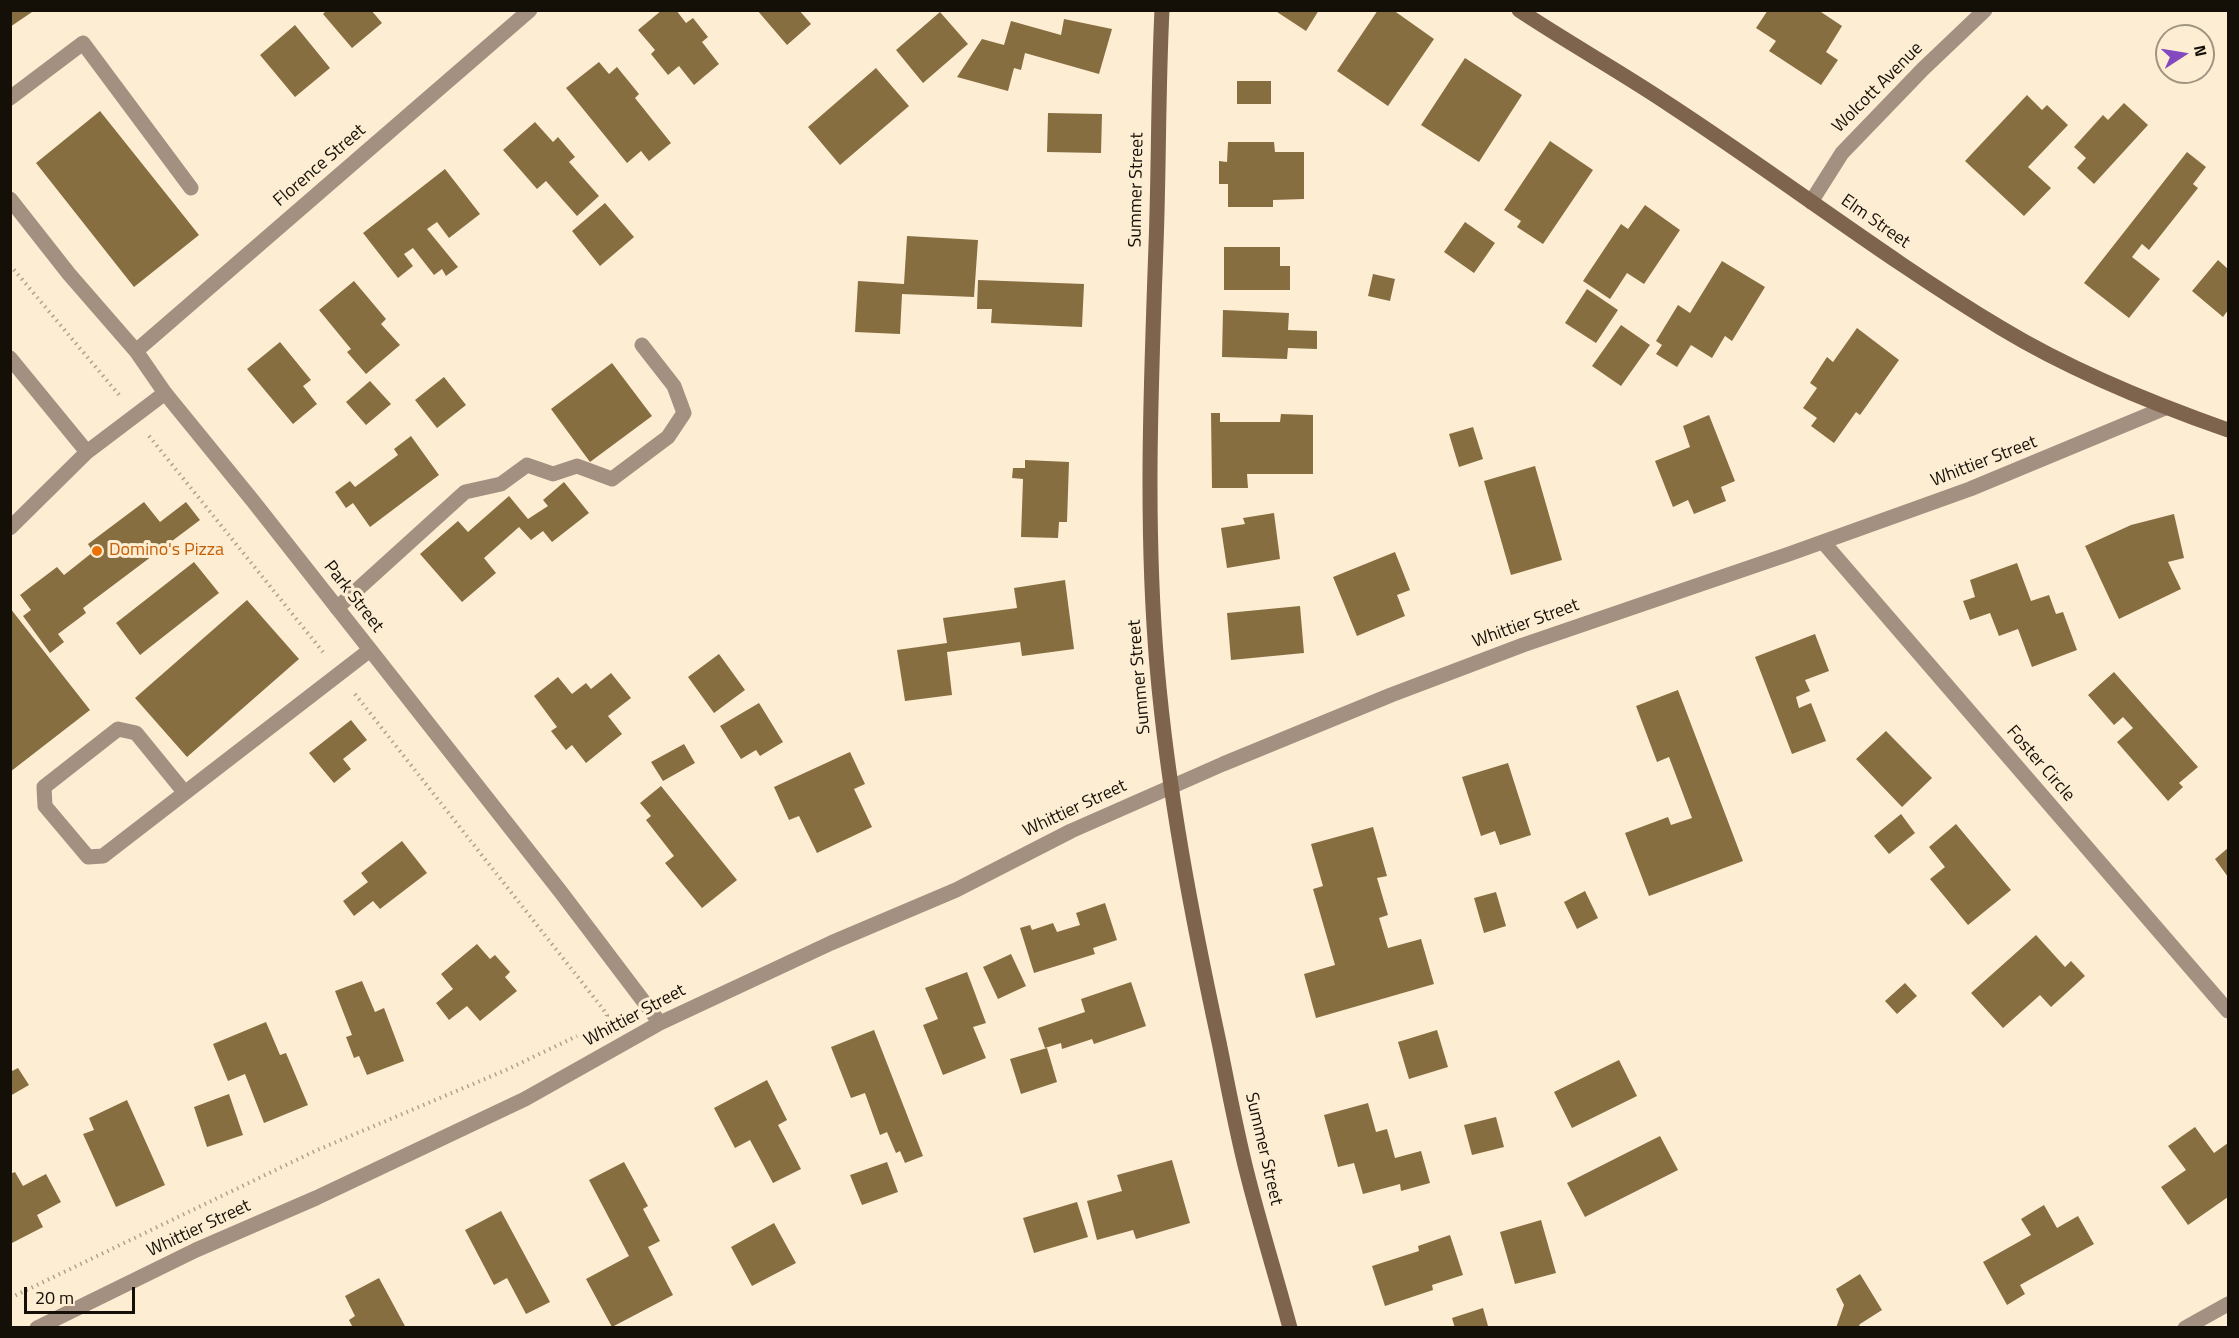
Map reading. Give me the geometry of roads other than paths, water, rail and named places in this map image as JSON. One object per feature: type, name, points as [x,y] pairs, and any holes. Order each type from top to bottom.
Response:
[{"type":"street","name":"Florence Street","points":[[136,351],[530,10]]},
{"type":"street","name":"Summer Street","points":[[1162,10],[1150,440],[1151,539],[1157,662],[1170,787],[1186,881],[1247,1173],[1290,1328]]},
{"type":"street","name":"Elm Street","points":[[1519,10],[1673,106],[1908,269],[2002,329],[2080,369],[2165,408],[2229,430]]},
{"type":"street","name":"Wolcott Avenue","points":[[1811,202],[1842,153],[1923,69],[1985,10]]},
{"type":"street","points":[[10,98],[83,43],[191,188]]},
{"type":"street","name":"Park Street","points":[[10,199],[69,274],[136,351],[165,393],[253,501],[560,891],[660,1023]]},
{"type":"street","points":[[337,608],[465,492],[501,484],[527,465],[553,474],[577,466],[612,479],[668,437],[684,413],[674,386],[642,345]]},
{"type":"street","points":[[10,358],[87,452]]},
{"type":"street","points":[[10,528],[87,452],[165,393]]},
{"type":"street","name":"Whittier Street","points":[[37,1328],[196,1250],[316,1198],[525,1099],[660,1023],[831,943],[956,890],[1071,831],[1170,787],[1391,695],[1522,645],[1970,489],[2165,408]]},
{"type":"street","name":"Foster Circle","points":[[1823,542],[2229,1011]]},
{"type":"street","points":[[185,794],[136,733],[118,729],[44,787],[45,806],[87,857],[103,856],[185,794],[370,650]]},
{"type":"street","points":[[2185,1328],[2229,1304]]},
{"type":"place","name":"Domino's Pizza","points":[[97,551]]}]
